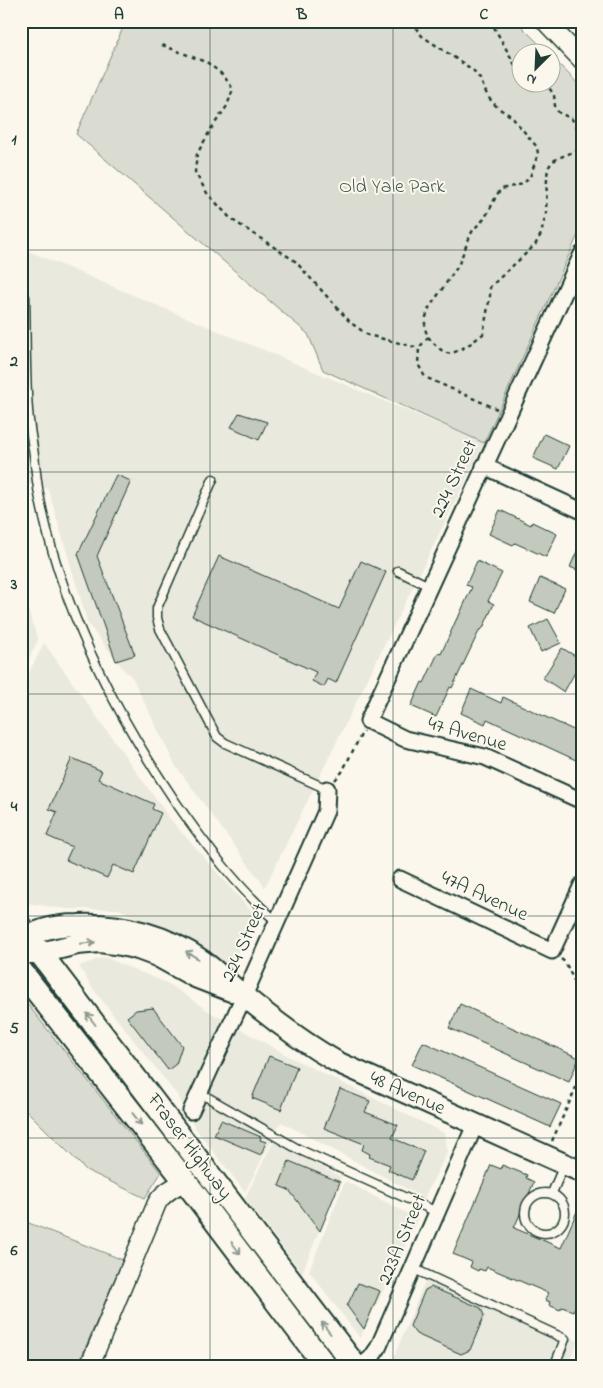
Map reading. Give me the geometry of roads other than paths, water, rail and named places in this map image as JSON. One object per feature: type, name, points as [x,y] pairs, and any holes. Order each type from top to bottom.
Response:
[{"type":"main road","name":"48 Avenue","points":[[26,942],[77,944],[100,942],[138,948],[195,977],[244,996],[310,1046],[329,1058],[573,1168]]},
{"type":"main road","name":"Fraser Highway","points":[[26,942],[356,1367]]},
{"type":"main road","name":"Fraser Highway","points":[[21,971],[185,1181],[326,1367]]},
{"type":"street","points":[[545,21],[582,60]]},
{"type":"street","name":"224 Street","points":[[368,722],[582,254]]},
{"type":"street","points":[[484,466],[582,511]]},
{"type":"street","name":"47 Avenue","points":[[368,722],[405,739],[485,757],[582,801]]},
{"type":"street","name":"224 Street","points":[[191,1111],[326,810],[327,789]]},
{"type":"street","name":"47A Avenue","points":[[400,880],[552,951],[582,885]]},
{"type":"street","name":"223A Street","points":[[360,1367],[371,1358],[378,1348],[475,1124]]},
{"type":"street","points":[[90,1367],[157,1203],[167,1192],[185,1181]]},
{"type":"lane","points":[[25,297],[28,412],[40,503],[57,569],[84,641],[121,716],[194,829],[232,876],[259,906],[277,922]]},
{"type":"lane","points":[[213,480],[157,608],[160,629],[217,737],[225,743],[327,789]]},
{"type":"lane","points":[[398,571],[429,586]]},
{"type":"lane","points":[[200,1093],[298,1149],[437,1212]]},
{"type":"lane","points":[[552,1193],[573,1168]]},
{"type":"lane","points":[[540,1193],[552,1193],[562,1201],[565,1207],[565,1220],[557,1230],[543,1233],[536,1231],[527,1221],[525,1214],[528,1201],[540,1193]]},
{"type":"lane","points":[[412,1268],[565,1339],[554,1367]]},
{"type":"park label","name":"Old Yale Park","points":[[392,187]]}]
